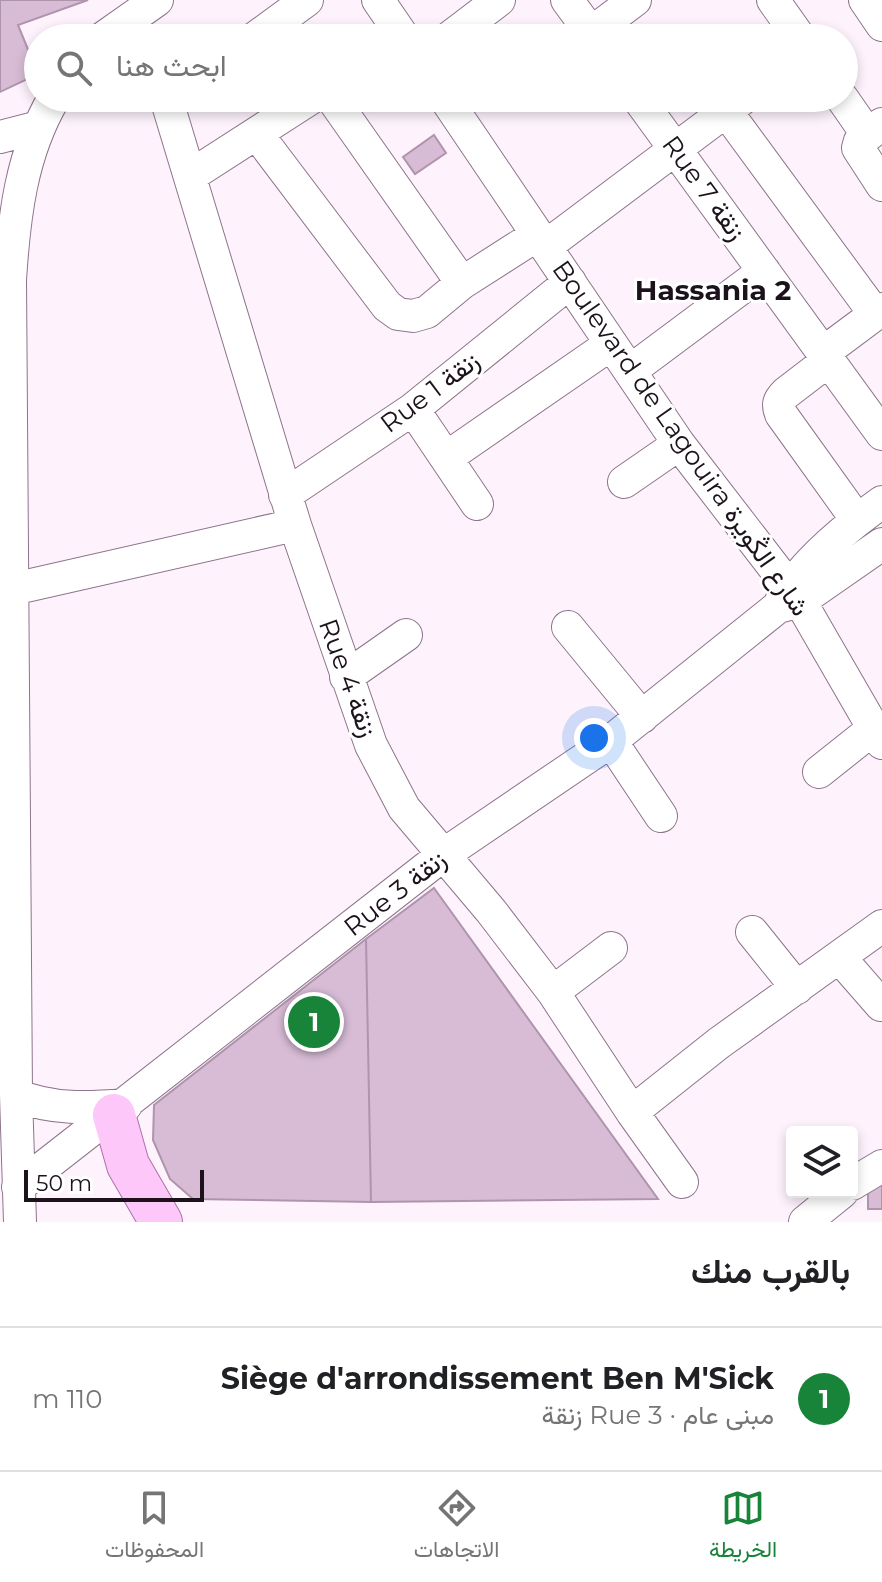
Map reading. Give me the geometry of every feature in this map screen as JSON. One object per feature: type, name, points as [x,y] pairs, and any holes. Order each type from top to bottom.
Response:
[{"type":"main road","points":[[120,1110],[128,1165],[161,1222]]},
{"type":"street","points":[[121,24],[157,0]]},
{"type":"street","points":[[274,24],[307,0]]},
{"type":"street","points":[[378,0],[392,24]]},
{"type":"street","points":[[467,24],[499,0]]},
{"type":"street","points":[[567,0],[584,24]]},
{"type":"street","points":[[607,24],[635,0]]},
{"type":"street","points":[[773,0],[790,24]]},
{"type":"street","points":[[865,0],[882,25]]},
{"type":"street","points":[[20,1222],[16,1095],[13,589],[5,395],[10,280],[8,214],[47,112]]},
{"type":"street","name":"Rue 4 زنقة","points":[[172,112],[290,510],[346,677],[385,775],[404,808],[491,911],[553,992],[682,1182]]},
{"type":"street","points":[[190,176],[290,112]]},
{"type":"street","points":[[342,112],[462,283]]},
{"type":"street","name":"Boulevard de Lagouira شارع الڭويرة","points":[[454,112],[679,444],[789,598],[877,736]]},
{"type":"street","name":"Rue 7 زنقة","points":[[648,112],[826,357],[876,414]]},
{"type":"street","points":[[257,134],[387,306],[398,314],[413,316],[427,312],[462,283],[541,240],[676,149],[724,112]]},
{"type":"street","points":[[740,112],[878,312],[780,399],[778,406],[781,414],[870,511]]},
{"type":"street","points":[[852,112],[869,137],[882,185]]},
{"type":"street","points":[[0,137],[39,127]]},
{"type":"street","points":[[630,371],[764,271]]},
{"type":"street","name":"Rue 1 زنقة","points":[[13,589],[290,510],[570,282]]},
{"type":"street","points":[[446,458],[611,344]]},
{"type":"street","points":[[413,409],[477,504]]},
{"type":"street","points":[[624,482],[679,444]]},
{"type":"street","name":"Rue 3 زنقة","points":[[18,1187],[443,855],[642,717],[789,598],[870,511]]},
{"type":"street","name":"Rue 3 زنقة","points":[[789,598],[882,544]]},
{"type":"street","points":[[568,627],[642,717]]},
{"type":"street","points":[[346,677],[406,635]]},
{"type":"street","points":[[819,772],[877,736]]},
{"type":"street","points":[[611,741],[661,816]]},
{"type":"street","points":[[632,1112],[719,1043],[882,926]]},
{"type":"street","points":[[752,932],[797,988]]},
{"type":"street","points":[[553,992],[611,948]]},
{"type":"street","points":[[840,958],[881,1005]]},
{"type":"street","points":[[16,1095],[56,1106],[120,1110]]},
{"type":"street","points":[[858,1180],[882,1166]]},
{"type":"street","points":[[805,1222],[835,1198]]},
{"type":"building","points":[[0,0],[88,0],[18,25],[24,40],[24,81],[0,92]]},
{"type":"building","points":[[434,135],[446,153],[415,174],[403,157]]},
{"type":"building","points":[[434,888],[658,1199],[371,1202],[366,939]]},
{"type":"building","points":[[366,939],[371,1202],[193,1199],[170,1179],[153,1140],[154,1105]]},
{"type":"building","points":[[882,1177],[882,1209],[868,1209],[868,1185]]},
{"type":"place","name":"Siège d'arrondissement Ben M'Sick","points":[[314,1022]]},
{"type":"district","name":"Hassania 2","points":[[713,290]]}]
